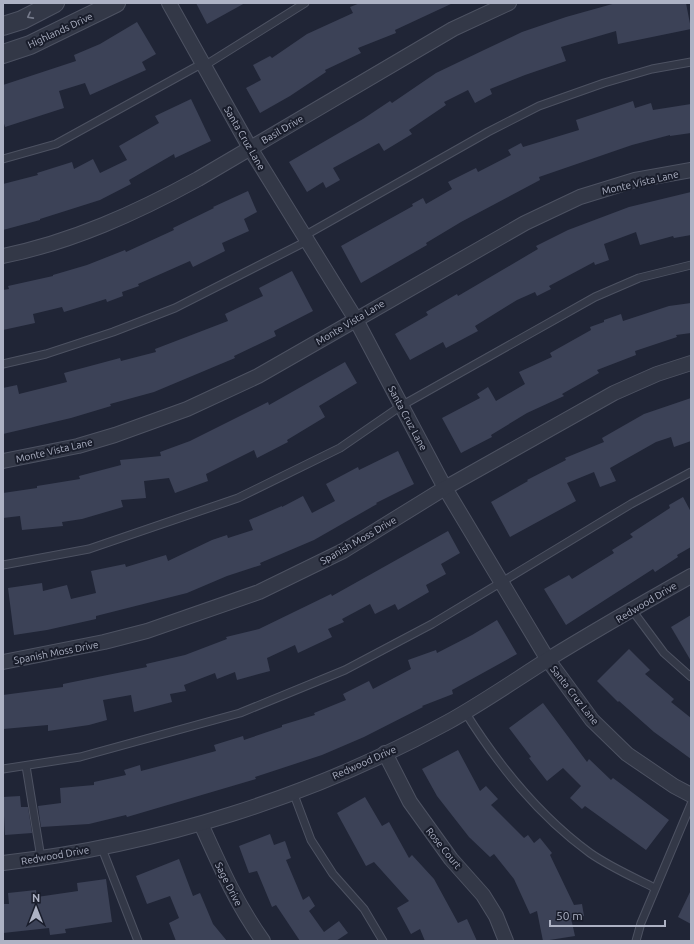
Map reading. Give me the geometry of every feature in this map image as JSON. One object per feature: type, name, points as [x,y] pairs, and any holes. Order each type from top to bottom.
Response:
[{"type":"street","points":[[3,26],[22,20],[55,3]]},
{"type":"street","name":"Highlands Drive","points":[[3,54],[30,44],[116,3]]},
{"type":"street","name":"Santa Cruz Lane","points":[[169,3],[250,148],[355,318],[445,488],[548,660],[592,720],[627,754],[674,786],[691,795]]},
{"type":"street","name":"Basil Drive","points":[[3,256],[46,245],[109,224],[198,179],[453,29],[509,3]]},
{"type":"street","name":"Monte Vista Lane","points":[[3,461],[85,444],[150,423],[187,408],[258,376],[355,318],[524,223],[580,197],[635,180],[691,170]]},
{"type":"street","name":"Spanish Moss Drive","points":[[3,662],[104,642],[147,631],[259,592],[342,551],[445,488],[614,393],[657,374],[691,363]]},
{"type":"street","name":"Redwood Drive","points":[[3,863],[41,858],[201,824],[293,792],[385,753],[465,712],[548,660],[691,576]]},
{"type":"street","name":"Rose Court","points":[[385,753],[414,808],[451,859],[483,895],[496,916],[506,941]]},
{"type":"street","name":"Sage Drive","points":[[201,824],[216,861],[239,905],[263,941]]},
{"type":"lane","points":[[3,159],[56,144],[203,64],[305,3]]},
{"type":"lane","points":[[3,364],[46,354],[113,332],[175,308],[305,238],[488,132],[539,106],[604,83],[652,69],[691,62]]},
{"type":"lane","points":[[3,564],[89,549],[238,498],[340,448],[402,406],[595,297],[639,278],[691,265]]},
{"type":"lane","points":[[3,769],[80,756],[240,713],[345,670],[432,624],[631,504],[691,472]]},
{"type":"lane","points":[[632,610],[664,653],[691,677]]},
{"type":"lane","points":[[465,712],[511,779],[540,810],[590,853],[626,874],[655,888]]},
{"type":"lane","points":[[26,766],[41,858]]},
{"type":"lane","points":[[293,792],[311,840],[333,874],[364,909],[383,941]]},
{"type":"lane","points":[[636,941],[641,923],[655,888],[691,804]]},
{"type":"lane","points":[[101,846],[138,941]]},
{"type":"building","points":[[196,3],[245,3],[207,24]]},
{"type":"building","points":[[360,3],[453,3],[395,30],[396,33],[358,48],[361,53],[325,70],[326,72],[290,96],[260,113],[246,88],[261,80],[253,65],[270,56],[272,58],[307,34],[353,13],[350,7]]},
{"type":"building","points":[[616,3],[686,3],[691,29],[618,44],[616,31],[561,47],[566,61],[490,89],[492,94],[475,103],[468,90],[444,102],[446,105],[409,130],[412,134],[384,151],[379,143],[333,168],[340,180],[326,188],[323,182],[307,192],[289,162],[363,119],[390,101],[392,103],[436,73],[522,32],[566,17]]},
{"type":"building","points":[[137,22],[156,54],[142,62],[146,70],[90,95],[85,83],[59,91],[64,108],[5,127],[3,120],[3,85],[76,61],[74,55],[100,44]]},
{"type":"building","points":[[191,99],[211,141],[175,158],[174,154],[129,180],[131,184],[100,200],[40,220],[3,230],[3,184],[38,175],[37,173],[72,162],[74,169],[93,159],[100,173],[127,160],[119,146],[159,123],[155,116]]},
{"type":"building","points":[[633,101],[635,108],[651,103],[653,110],[691,104],[691,133],[670,135],[632,145],[539,177],[540,180],[461,222],[426,243],[427,245],[361,283],[341,246],[413,206],[412,204],[423,198],[426,204],[452,189],[448,182],[476,168],[478,172],[511,155],[508,150],[521,143],[523,147],[579,130],[576,120]]},
{"type":"building","points":[[248,191],[257,212],[244,219],[249,231],[222,243],[225,251],[193,267],[190,261],[138,284],[139,286],[122,292],[123,296],[107,302],[106,299],[64,312],[62,307],[33,314],[35,323],[3,330],[3,290],[9,289],[8,286],[53,276],[87,265],[125,250],[126,252],[174,230],[173,228]]},
{"type":"building","points":[[691,192],[691,235],[674,238],[673,236],[640,245],[636,232],[604,244],[609,260],[595,265],[594,262],[549,286],[551,289],[537,296],[535,292],[517,300],[475,326],[478,331],[446,348],[443,342],[410,360],[395,334],[428,315],[426,312],[457,294],[458,296],[538,249],[536,246],[568,230],[629,207]]},
{"type":"building","points":[[292,271],[313,311],[274,331],[276,336],[234,356],[235,358],[154,392],[110,404],[111,406],[71,418],[3,434],[3,388],[17,385],[19,394],[67,382],[64,373],[120,358],[121,361],[156,352],[155,349],[228,321],[225,314],[263,296],[259,288]]},
{"type":"building","points":[[691,303],[691,333],[676,335],[677,337],[635,351],[636,355],[597,370],[599,373],[562,394],[564,396],[527,413],[491,435],[492,437],[461,453],[442,418],[480,398],[477,394],[488,387],[496,401],[525,384],[519,372],[552,357],[550,353],[591,330],[590,327],[604,322],[604,320],[621,314],[623,321],[669,306]]},
{"type":"building","points":[[345,362],[357,383],[319,406],[325,417],[287,440],[288,442],[257,458],[254,450],[206,474],[208,481],[175,493],[169,478],[144,481],[146,498],[121,500],[123,507],[82,519],[62,522],[63,526],[22,530],[20,516],[3,518],[3,493],[80,479],[79,476],[121,465],[120,460],[161,456],[160,452],[190,441],[268,402],[269,405]]},
{"type":"building","points":[[691,398],[691,441],[674,447],[671,437],[656,442],[610,468],[616,481],[600,487],[594,472],[567,483],[576,501],[510,537],[491,502],[528,481],[527,480],[566,460],[565,458],[604,442],[602,438],[644,414]]},
{"type":"building","points":[[398,451],[414,484],[376,503],[377,504],[314,540],[260,563],[261,565],[227,576],[187,593],[96,616],[96,619],[47,630],[14,635],[8,588],[42,583],[43,591],[67,585],[71,599],[96,593],[91,571],[125,564],[126,567],[166,555],[168,561],[212,540],[227,535],[228,538],[253,530],[249,520],[282,507],[303,496],[312,513],[335,501],[326,484],[358,467],[359,470]]},
{"type":"building","points":[[683,497],[691,512],[691,547],[677,555],[678,557],[655,572],[653,569],[566,625],[544,589],[569,575],[572,579],[614,553],[612,550],[633,537],[630,534],[670,508],[669,505]]},
{"type":"building","points":[[448,531],[460,553],[441,564],[446,574],[426,585],[429,592],[398,610],[395,604],[375,614],[370,604],[342,619],[344,622],[328,629],[332,637],[298,653],[295,645],[267,658],[270,671],[237,680],[235,672],[217,679],[215,673],[184,685],[186,691],[170,694],[172,702],[134,712],[131,695],[103,700],[107,720],[89,725],[48,731],[48,725],[3,729],[3,695],[63,687],[63,684],[147,667],[146,664],[185,655],[227,639],[226,637],[259,629],[331,594],[332,596]]},
{"type":"building","points":[[691,615],[691,661],[671,627]]},
{"type":"building","points":[[497,620],[517,654],[452,690],[453,694],[422,706],[423,707],[364,737],[322,755],[255,777],[256,779],[127,817],[126,815],[89,824],[41,827],[38,806],[61,803],[60,788],[94,785],[94,782],[126,775],[124,770],[140,765],[141,771],[216,751],[214,745],[243,736],[244,740],[282,727],[282,725],[315,715],[314,713],[346,700],[343,694],[369,681],[373,689],[411,669],[408,660],[436,650],[437,653]]},
{"type":"building","points":[[629,649],[650,670],[645,674],[674,699],[671,702],[691,718],[691,759],[654,732],[619,701],[618,702],[597,681]]},
{"type":"building","points":[[543,703],[587,762],[589,759],[611,780],[613,778],[669,820],[646,850],[585,806],[582,809],[570,798],[581,786],[563,768],[547,781],[529,758],[531,757],[509,728]]},
{"type":"building","points":[[458,750],[480,791],[486,786],[498,799],[491,805],[524,838],[528,835],[534,843],[540,838],[552,853],[550,855],[574,905],[582,904],[584,916],[571,918],[575,936],[543,941],[537,911],[530,914],[514,879],[494,854],[490,857],[469,837],[437,796],[422,769]]},
{"type":"building","points":[[20,796],[21,807],[28,807],[32,833],[5,835],[3,797]]},
{"type":"building","points":[[365,797],[382,826],[389,822],[409,858],[412,855],[434,879],[458,923],[467,919],[477,941],[425,941],[420,929],[411,934],[397,908],[409,901],[374,862],[366,866],[337,813]]},
{"type":"building","points":[[270,834],[274,845],[285,841],[291,858],[286,860],[303,900],[309,896],[315,906],[309,911],[324,932],[339,921],[348,933],[336,941],[300,941],[276,905],[272,907],[257,871],[249,873],[239,846]]},
{"type":"building","points":[[179,859],[193,896],[200,893],[213,924],[227,941],[176,941],[169,923],[179,918],[170,896],[147,904],[136,876]]},
{"type":"building","points":[[106,879],[112,922],[65,929],[66,933],[50,935],[49,928],[3,933],[3,904],[9,904],[8,893],[36,890],[37,897],[78,891],[77,883]]},
{"type":"building","points":[[691,890],[691,924],[678,917]]}]
